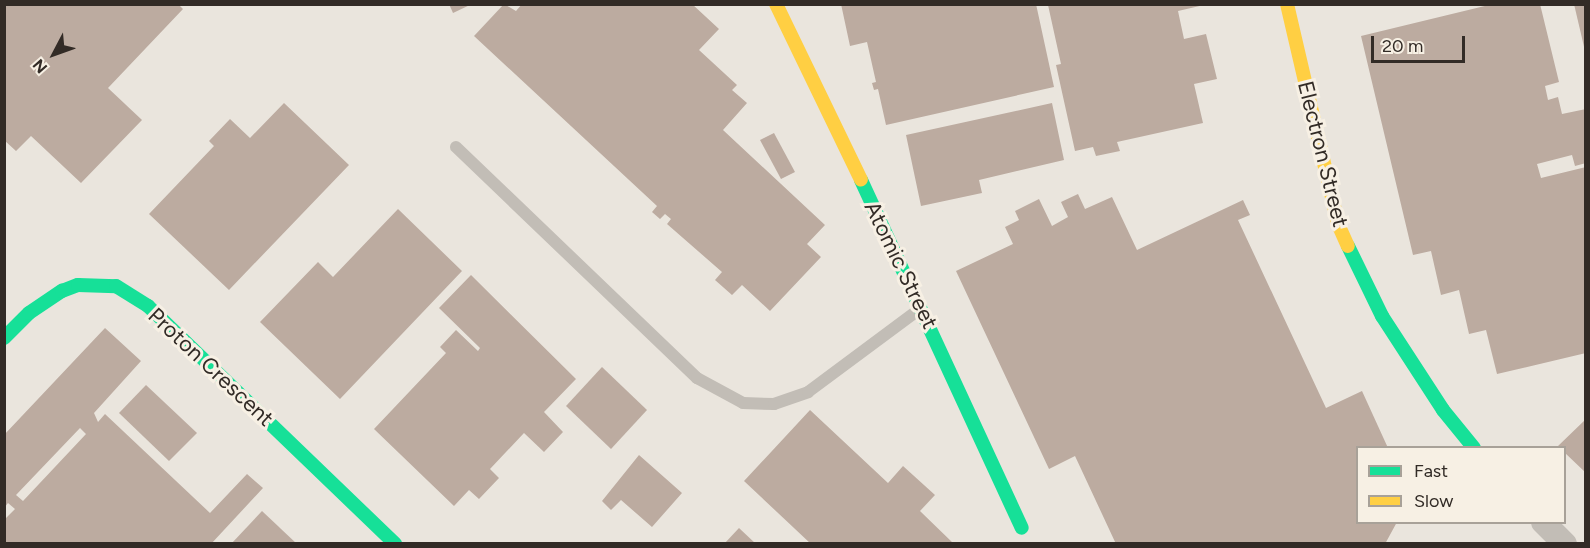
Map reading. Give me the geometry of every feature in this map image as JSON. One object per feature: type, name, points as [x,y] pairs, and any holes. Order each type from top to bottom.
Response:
[{"type":"street","name":"Atomic Street","points":[[776,4],[922,307],[1022,528]]},
{"type":"street","name":"Electron Street","points":[[1287,4],[1338,224],[1382,316],[1443,410],[1473,446]]},
{"type":"street","name":"Proton Crescent","points":[[4,338],[29,313],[62,291],[78,285],[116,286],[148,306],[184,339],[395,543]]},
{"type":"street","points":[[1546,524],[1565,543]]},
{"type":"lane","points":[[456,147],[697,378],[743,404],[774,404],[808,392],[922,307]]},
{"type":"building","points":[[4,4],[178,4],[183,9],[108,88],[142,120],[81,183],[31,136],[16,151],[4,140]]},
{"type":"building","points":[[449,4],[472,4],[453,13]]},
{"type":"building","points":[[504,4],[516,11],[522,4],[692,4],[719,29],[699,50],[737,85],[732,90],[747,103],[723,130],[825,225],[807,244],[821,257],[770,311],[742,285],[732,295],[715,280],[722,272],[667,224],[671,219],[665,214],[660,219],[652,212],[657,206],[474,36]]},
{"type":"building","points":[[841,4],[1036,4],[1054,87],[886,125],[878,89],[874,90],[872,83],[876,82],[867,42],[850,46]]},
{"type":"building","points":[[1493,4],[1540,4],[1559,82],[1545,86],[1548,100],[1558,97],[1562,114],[1586,109],[1586,163],[1575,166],[1572,155],[1537,164],[1541,178],[1586,167],[1586,353],[1497,374],[1486,330],[1469,334],[1459,290],[1441,295],[1431,251],[1413,255],[1361,36]]},
{"type":"building","points":[[1574,4],[1586,4],[1586,51],[1585,51]]},
{"type":"building","points":[[1048,5],[1204,5],[1178,11],[1184,39],[1206,34],[1217,79],[1194,84],[1203,123],[1117,142],[1120,151],[1096,156],[1093,147],[1075,151],[1056,65],[1061,64]]},
{"type":"building","points":[[284,103],[349,165],[229,290],[149,214],[214,146],[209,141],[230,119],[250,138]]},
{"type":"building","points":[[1052,103],[1064,160],[979,180],[982,193],[921,206],[906,135]]},
{"type":"building","points":[[774,133],[795,172],[781,179],[760,140]]},
{"type":"building","points":[[1078,194],[1085,209],[1112,197],[1137,250],[1243,200],[1250,215],[1238,220],[1326,408],[1362,391],[1387,446],[1356,446],[1356,524],[1396,524],[1385,544],[1116,544],[1075,456],[1049,469],[956,271],[1013,244],[1005,227],[1019,220],[1015,211],[1039,199],[1052,226],[1068,217],[1061,202]]},
{"type":"building","points":[[398,209],[462,271],[340,399],[260,322],[318,262],[333,277]]},
{"type":"building","points":[[471,275],[576,379],[544,412],[563,432],[544,452],[524,433],[490,469],[499,478],[479,499],[469,490],[454,506],[374,429],[446,353],[440,347],[456,330],[478,351],[480,348],[439,308]]},
{"type":"building","points":[[105,328],[141,361],[94,413],[98,422],[105,414],[210,513],[247,474],[263,488],[211,544],[4,544],[4,520],[15,509],[8,503],[4,508],[4,435]],"holes":[[[80,428],[86,434],[23,501],[16,495]]]},
{"type":"building","points":[[602,367],[647,410],[611,449],[566,406]]},
{"type":"building","points":[[146,385],[197,433],[169,461],[119,413]]},
{"type":"building","points":[[810,410],[888,483],[903,466],[935,495],[920,511],[954,544],[811,544],[744,481]]},
{"type":"building","points":[[1586,419],[1586,473],[1566,454],[1566,446],[1558,446]]},
{"type":"building","points":[[639,455],[682,493],[652,527],[621,500],[611,510],[602,501]]},
{"type":"building","points":[[262,511],[297,544],[231,544]]},
{"type":"building","points":[[739,528],[756,544],[724,544]]},
{"type":"traffic: fast","points":[[861,180],[1022,528]]},
{"type":"traffic: fast","points":[[1348,246],[1382,316],[1443,410],[1472,446]]},
{"type":"traffic: fast","points":[[4,338],[29,313],[62,291],[78,285],[116,286],[148,306],[395,544]]},
{"type":"traffic: slow","points":[[776,4],[861,180]]},
{"type":"traffic: slow","points":[[1287,4],[1338,224],[1348,246]]}]
